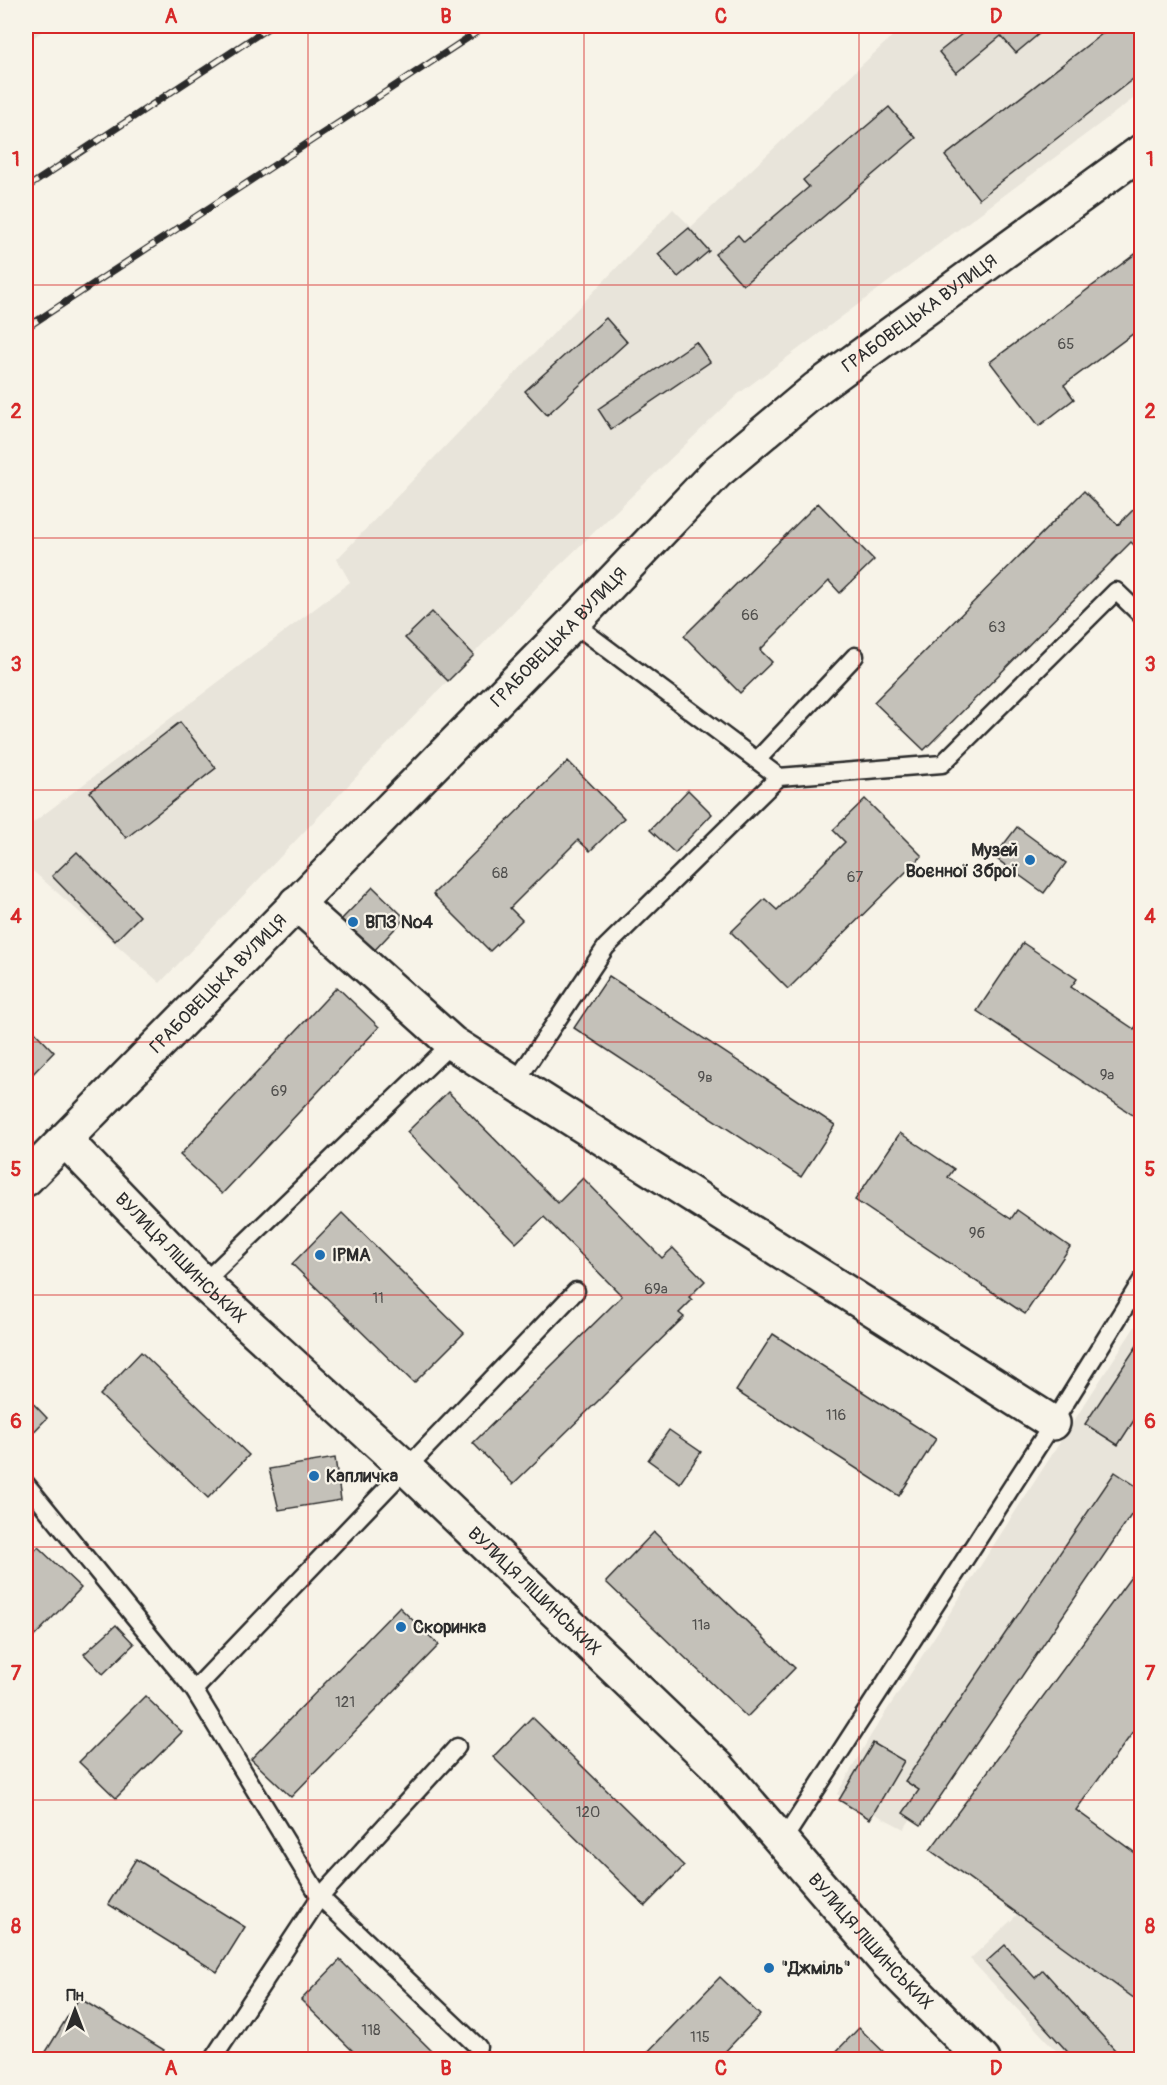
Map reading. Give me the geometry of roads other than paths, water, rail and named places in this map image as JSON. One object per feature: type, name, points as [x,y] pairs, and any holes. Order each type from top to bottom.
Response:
[{"type":"street","name":"ГРАБОВЕЦЬКА ВУЛИЦЯ","points":[[26,1179],[573,623],[717,472],[817,388],[1142,151]]},
{"type":"street","points":[[296,903],[452,1043],[1053,1423]]},
{"type":"street","name":"ВУЛИЦЯ ЛІШИНСЬКИХ","points":[[65,1140],[204,1283],[407,1469],[718,1767],[886,1962],[983,2060]]},
{"type":"lane","points":[[515,1083],[606,947],[779,777],[942,764],[1116,591],[1142,616]]},
{"type":"lane","points":[[573,623],[779,777]]},
{"type":"lane","points":[[757,760],[855,656]]},
{"type":"lane","points":[[204,1283],[452,1043]]},
{"type":"lane","points":[[782,1842],[1053,1423],[1142,1280]]},
{"type":"lane","points":[[194,1690],[576,1292]]},
{"type":"lane","points":[[26,1484],[194,1690],[320,1897],[478,2047]]},
{"type":"lane","points":[[212,2060],[320,1897],[457,1747]]},
{"type":"railway","points":[[26,188],[271,26]]},
{"type":"railway","points":[[26,328],[486,26]]},
{"type":"place","name":"Музей Воєнної Зброї","points":[[1030,860]]},
{"type":"place","name":"ВПЗ №4","points":[[353,922]]},
{"type":"place","name":"ІРМА","points":[[320,1255]]},
{"type":"place","name":"Капличка","points":[[314,1476]]},
{"type":"place","name":"Скоринка","points":[[401,1627]]},
{"type":"place","name":"\"Джміль\"","points":[[769,1968]]}]
